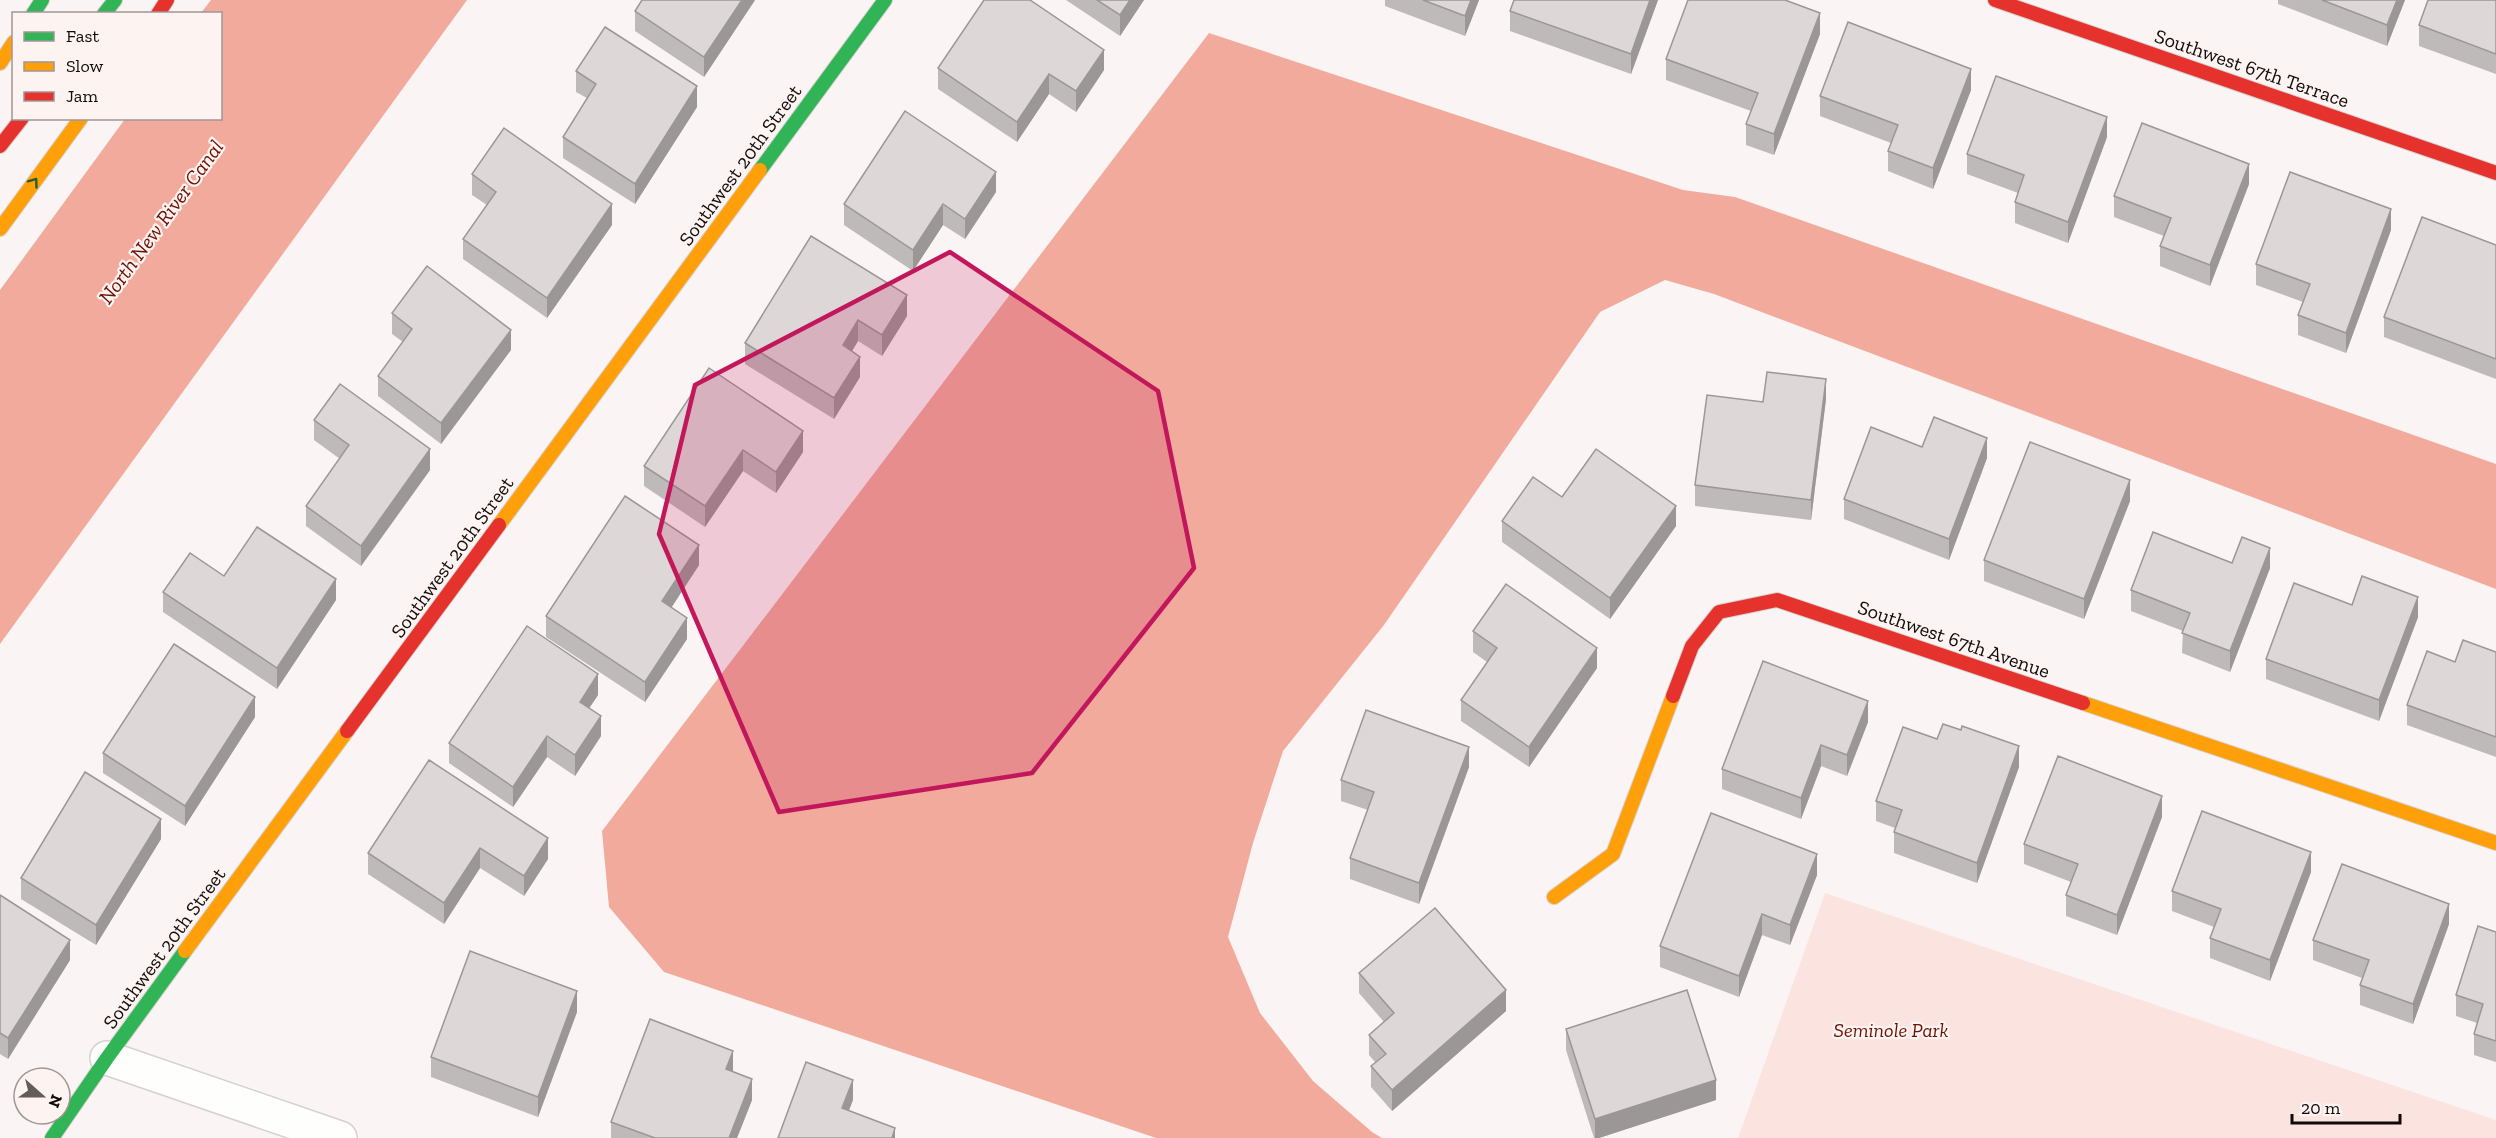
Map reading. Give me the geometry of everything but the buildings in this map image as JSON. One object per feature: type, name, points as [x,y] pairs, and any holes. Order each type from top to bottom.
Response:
[{"type":"main road","name":"Southwest 20th Street","points":[[52,1138],[107,1058],[885,0]]},
{"type":"main road","name":"Southwest 67th Terrace","points":[[1995,0],[2496,173]]},
{"type":"main road","points":[[0,63],[12,45]]},
{"type":"main road","points":[[0,146],[20,120]]},
{"type":"main road","points":[[0,229],[80,120]]},
{"type":"main road","name":"Southwest 67th Avenue","points":[[1554,897],[1613,854],[1692,646],[1719,612],[1777,600],[2496,843]]},
{"type":"street","points":[[107,1058],[340,1138]]},
{"type":"highlighted area","points":[[950,252],[1158,391],[1194,568],[1032,773],[779,812],[659,534],[695,385]]},
{"type":"green space","name":"Seminole Park","points":[[1825,893],[2496,1120],[2496,1138],[1738,1138]]},
{"type":"water","name":"North New River Canal","points":[[211,0],[467,0],[0,644],[0,290],[124,120],[222,120],[222,12],[202,12]]},
{"type":"water","points":[[1209,33],[1683,190],[1735,197],[2496,464],[2496,589],[1714,294],[1665,280],[1600,312],[1384,625],[1283,751],[1253,843],[1228,937],[1260,1013],[1313,1081],[1382,1138],[1156,1138],[664,972],[609,907],[602,831]]},
{"type":"traffic: fast","points":[[34,12],[42,0]]},
{"type":"traffic: fast","points":[[106,12],[115,0]]},
{"type":"traffic: fast","points":[[760,170],[885,0]]},
{"type":"traffic: fast","points":[[52,1138],[185,951]]},
{"type":"traffic: slow","points":[[0,63],[12,45]]},
{"type":"traffic: slow","points":[[0,229],[80,120]]},
{"type":"traffic: slow","points":[[499,525],[760,170]]},
{"type":"traffic: slow","points":[[1554,897],[1613,854],[1673,696]]},
{"type":"traffic: slow","points":[[2083,703],[2496,843]]},
{"type":"traffic: slow","points":[[185,951],[347,731]]},
{"type":"traffic: jam","points":[[159,12],[167,0]]},
{"type":"traffic: jam","points":[[1995,0],[2496,173]]},
{"type":"traffic: jam","points":[[0,146],[20,120]]},
{"type":"traffic: jam","points":[[347,731],[499,525]]},
{"type":"traffic: jam","points":[[1673,696],[1692,646],[1719,612],[1777,600],[2083,703]]}]
